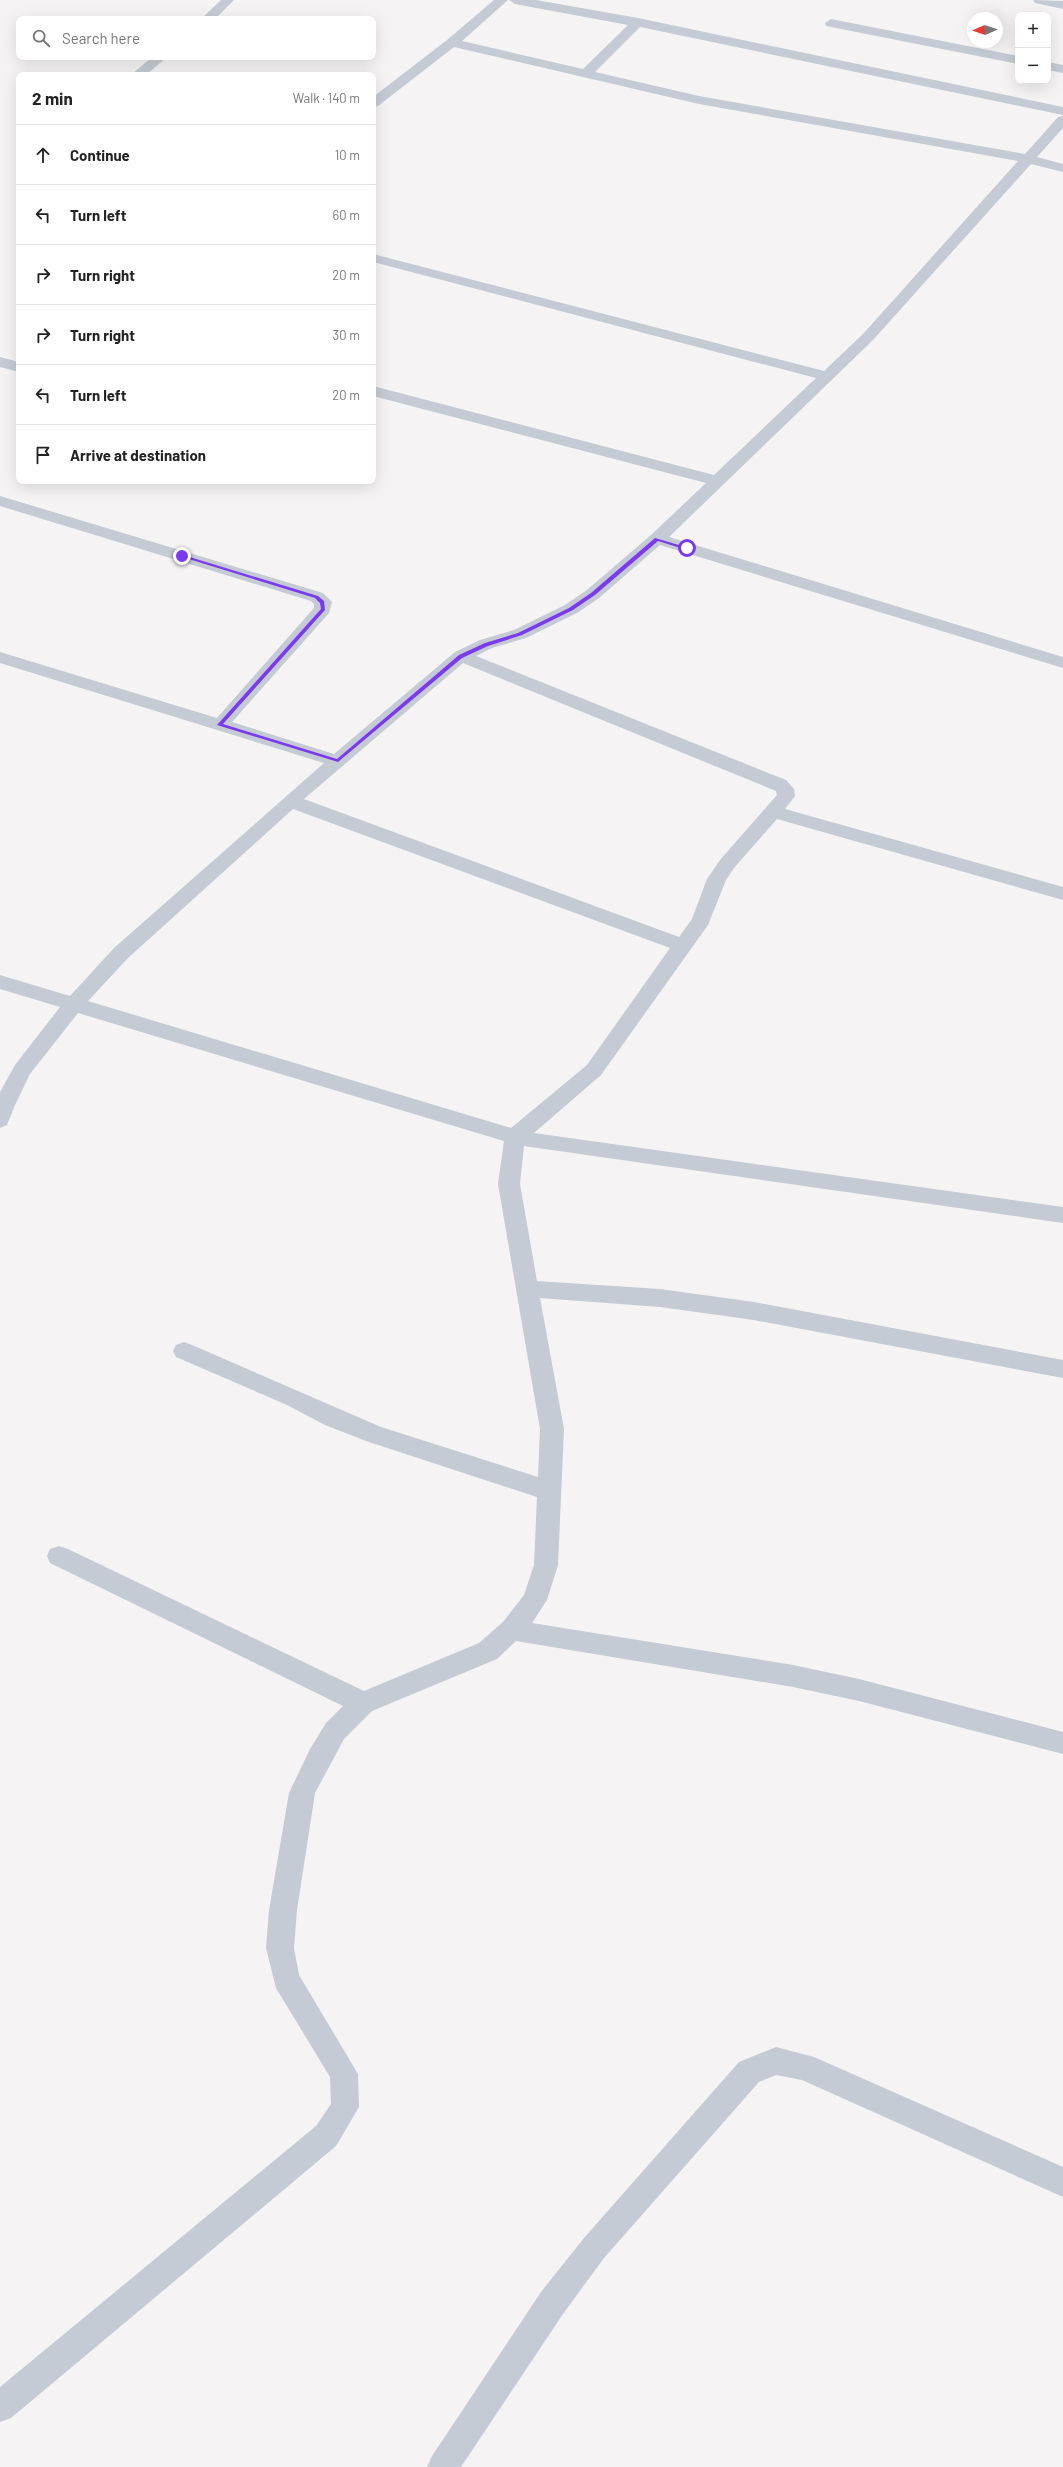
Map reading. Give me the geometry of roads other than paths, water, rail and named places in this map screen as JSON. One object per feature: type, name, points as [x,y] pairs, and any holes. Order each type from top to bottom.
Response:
[{"type":"street","points":[[210,16],[228,0]]},
{"type":"street","points":[[376,101],[452,43],[502,0]]},
{"type":"street","points":[[515,0],[638,22],[1063,111]]},
{"type":"street","points":[[1039,0],[1063,5]]},
{"type":"street","points":[[586,74],[638,22]]},
{"type":"street","points":[[832,23],[1015,59]]},
{"type":"street","points":[[452,43],[699,100],[1030,158],[1063,168]]},
{"type":"street","points":[[142,72],[156,60]]},
{"type":"street","points":[[1051,67],[1063,69]]},
{"type":"street","points":[[0,1120],[4,1105],[22,1070],[75,1003],[121,953],[290,801],[461,656],[486,644],[527,631],[571,609],[593,594],[657,539],[868,337],[1063,120]]},
{"type":"street","points":[[376,259],[827,376]]},
{"type":"street","points":[[0,362],[16,366]]},
{"type":"street","points":[[376,392],[717,481]]},
{"type":"street","points":[[0,501],[317,597],[322,602],[323,609],[220,725]]},
{"type":"street","points":[[657,539],[1063,663]]},
{"type":"street","points":[[0,2407],[326,2136],[345,2107],[344,2074],[286,1979],[280,1948],[283,1910],[302,1793],[318,1757],[334,1731],[363,1703],[488,1651],[512,1630],[534,1600],[546,1565],[552,1429],[510,1184],[515,1137],[594,1070],[681,945],[701,920],[717,879],[727,864],[774,812],[786,796],[785,789],[779,784],[461,656]]},
{"type":"street","points":[[0,657],[338,761]]},
{"type":"street","points":[[290,801],[681,945]]},
{"type":"street","points":[[774,812],[1063,894]]},
{"type":"street","points":[[0,982],[75,1003],[515,1137],[565,1146],[1063,1215]]},
{"type":"street","points":[[528,1289],[660,1298],[754,1311],[1063,1369]]},
{"type":"street","points":[[184,1351],[296,1398],[333,1418],[374,1434],[550,1491]]},
{"type":"street","points":[[59,1556],[363,1703]]},
{"type":"street","points":[[512,1630],[793,1676],[859,1690],[1063,1743]]},
{"type":"street","points":[[443,2467],[552,2303],[594,2248],[749,2072],[776,2061],[804,2067],[1063,2182]]}]
